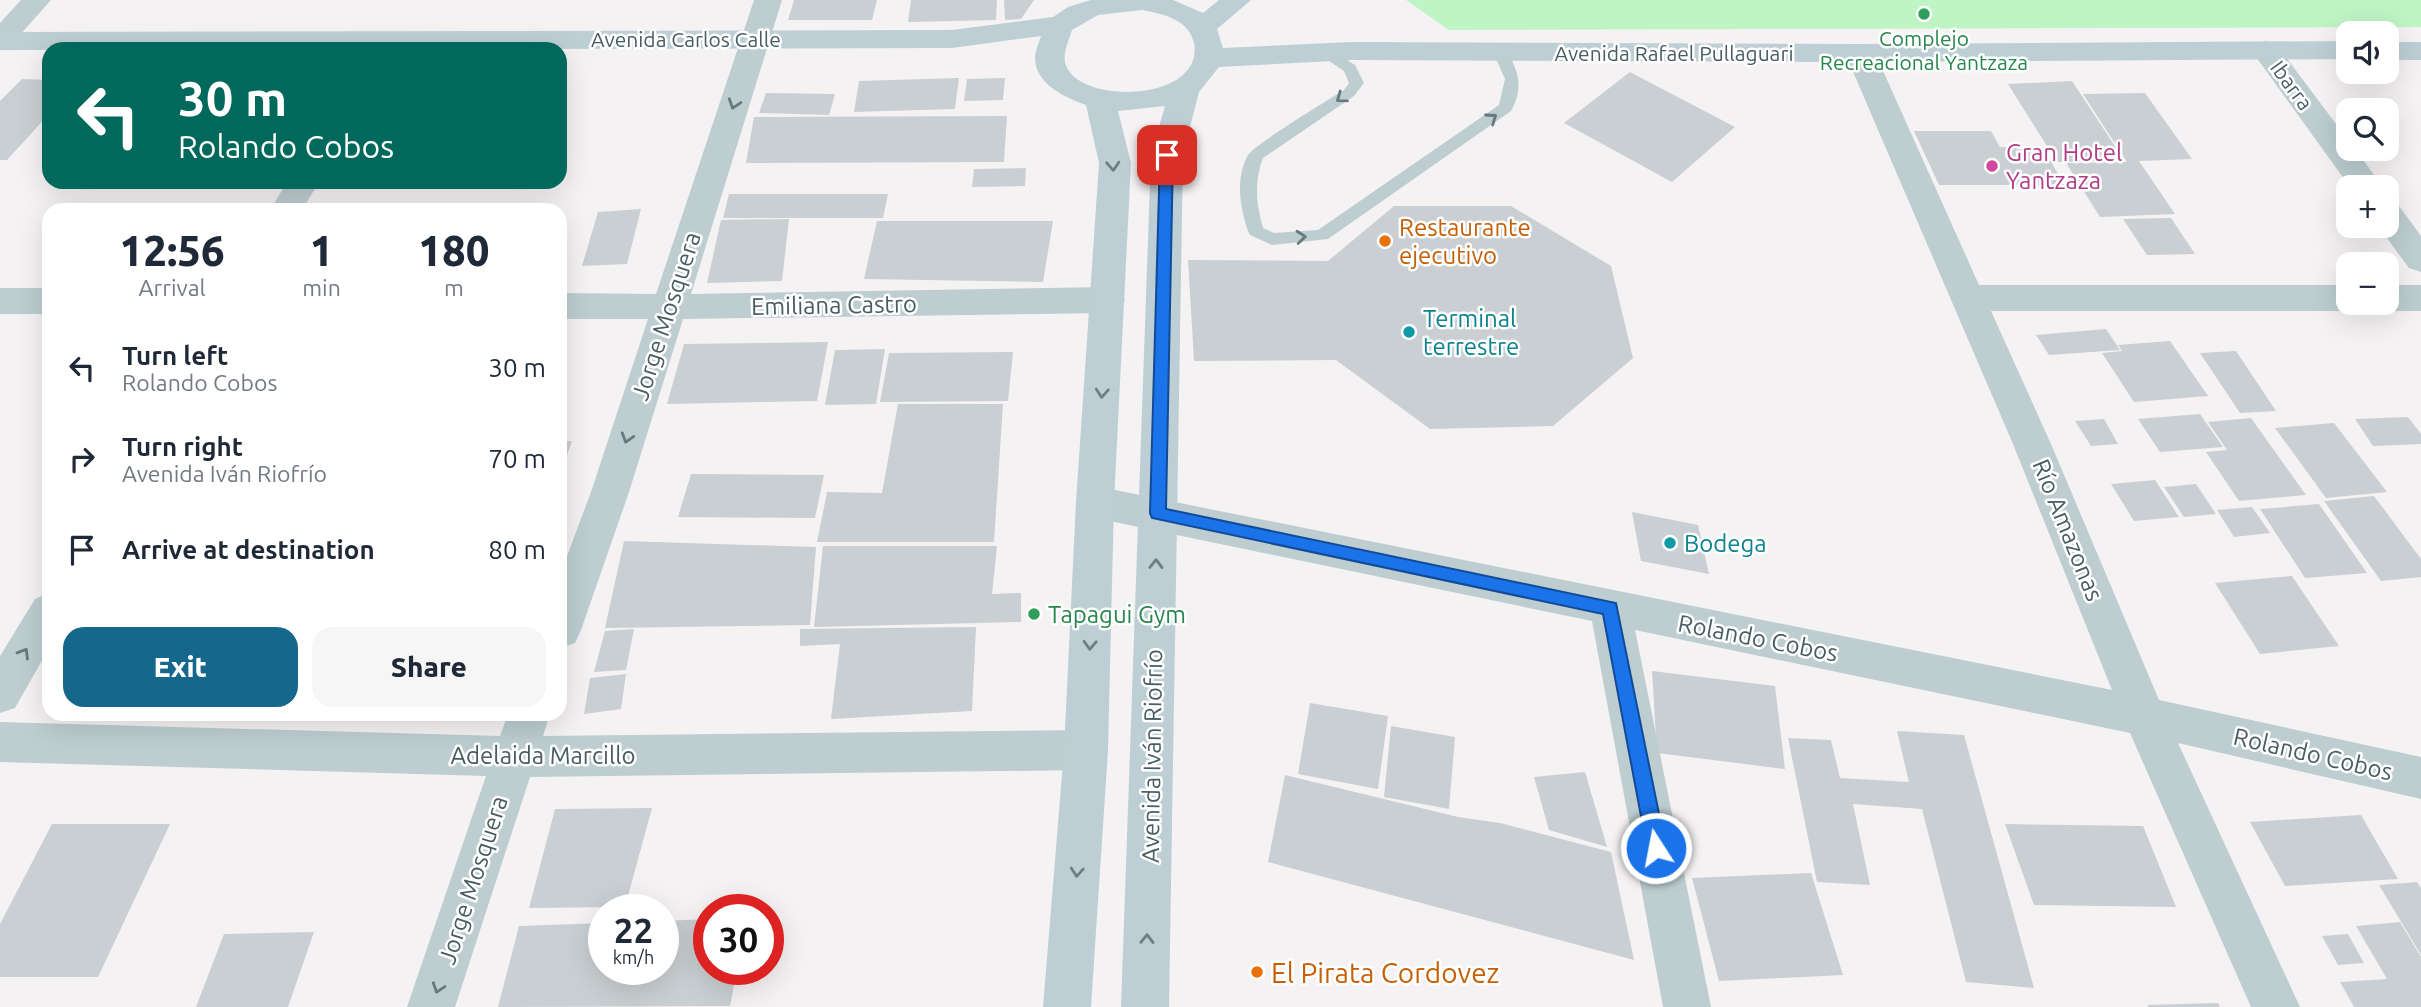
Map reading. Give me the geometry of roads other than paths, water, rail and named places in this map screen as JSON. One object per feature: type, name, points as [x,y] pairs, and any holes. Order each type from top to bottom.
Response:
[{"type":"street","points":[[0,41],[37,0]]},
{"type":"street","name":"Jorge Mosquera","points":[[567,611],[610,492],[768,0]]},
{"type":"street","points":[[1202,27],[1237,0]]},
{"type":"street","points":[[1117,1],[1168,2],[1202,27],[1210,42],[1210,58],[1202,74],[1185,88],[1161,97],[1131,102],[1100,99],[1072,88],[1054,71],[1049,55],[1060,26],[1091,8],[1117,1]]},
{"type":"street","name":"Avenida Carlos Calle","points":[[532,42],[952,38],[1060,26]]},
{"type":"street","name":"Avenida Carlos Calle","points":[[952,38],[1051,63]]},
{"type":"street","name":"Avenida Carlos Calle","points":[[0,41],[128,42]]},
{"type":"street","name":"Ibarra","points":[[2266,50],[2358,175]]},
{"type":"street","name":"Avenida Rafael Pullaguari","points":[[1210,58],[1325,52],[2336,50]]},
{"type":"street","points":[[2399,51],[2421,51]]},
{"type":"street","name":"Río Amazonas","points":[[1860,53],[2032,444],[2144,716],[2276,1007]]},
{"type":"street","name":"Avenida Iván Riofrío","points":[[1146,1007],[1167,155],[1185,88]]},
{"type":"street","points":[[1067,1007],[1086,750],[1095,502],[1115,163],[1100,99]]},
{"type":"street","points":[[2399,230],[2421,260]]},
{"type":"street","points":[[1968,298],[2336,298]]},
{"type":"street","points":[[2399,298],[2421,298]]},
{"type":"street","name":"Emiliana Castro","points":[[567,306],[1108,300]]},
{"type":"street","points":[[0,301],[42,301]]},
{"type":"street","name":"Rolando Cobos","points":[[1095,502],[2144,716],[2421,778]]},
{"type":"street","points":[[1610,608],[1687,1007]]},
{"type":"street","points":[[0,694],[42,623]]},
{"type":"street","name":"Jorge Mosquera","points":[[431,1007],[526,721]]},
{"type":"street","name":"Adelaida Marcillo","points":[[0,742],[513,757],[1086,750]]},
{"type":"lane","points":[[1325,52],[1350,68],[1357,83],[1349,93],[1256,155],[1249,170],[1247,189],[1250,213],[1256,231],[1272,239],[1322,235],[1506,108],[1513,91],[1511,72],[1500,52]]},
{"type":"place","name":"Complejo Recreacional Yantzaza","points":[[1924,14]]},
{"type":"place","name":"Gran Hotel Yantzaza","points":[[1992,166]]},
{"type":"place","name":"Restaurante ejecutivo","points":[[1385,241]]},
{"type":"place","name":"Terminal terrestre","points":[[1409,332]]},
{"type":"place","name":"Bodega","points":[[1670,543]]},
{"type":"place","name":"Tapagui Gym","points":[[1034,614]]},
{"type":"place","name":"El Pirata Cordovez","points":[[1257,972]]}]
